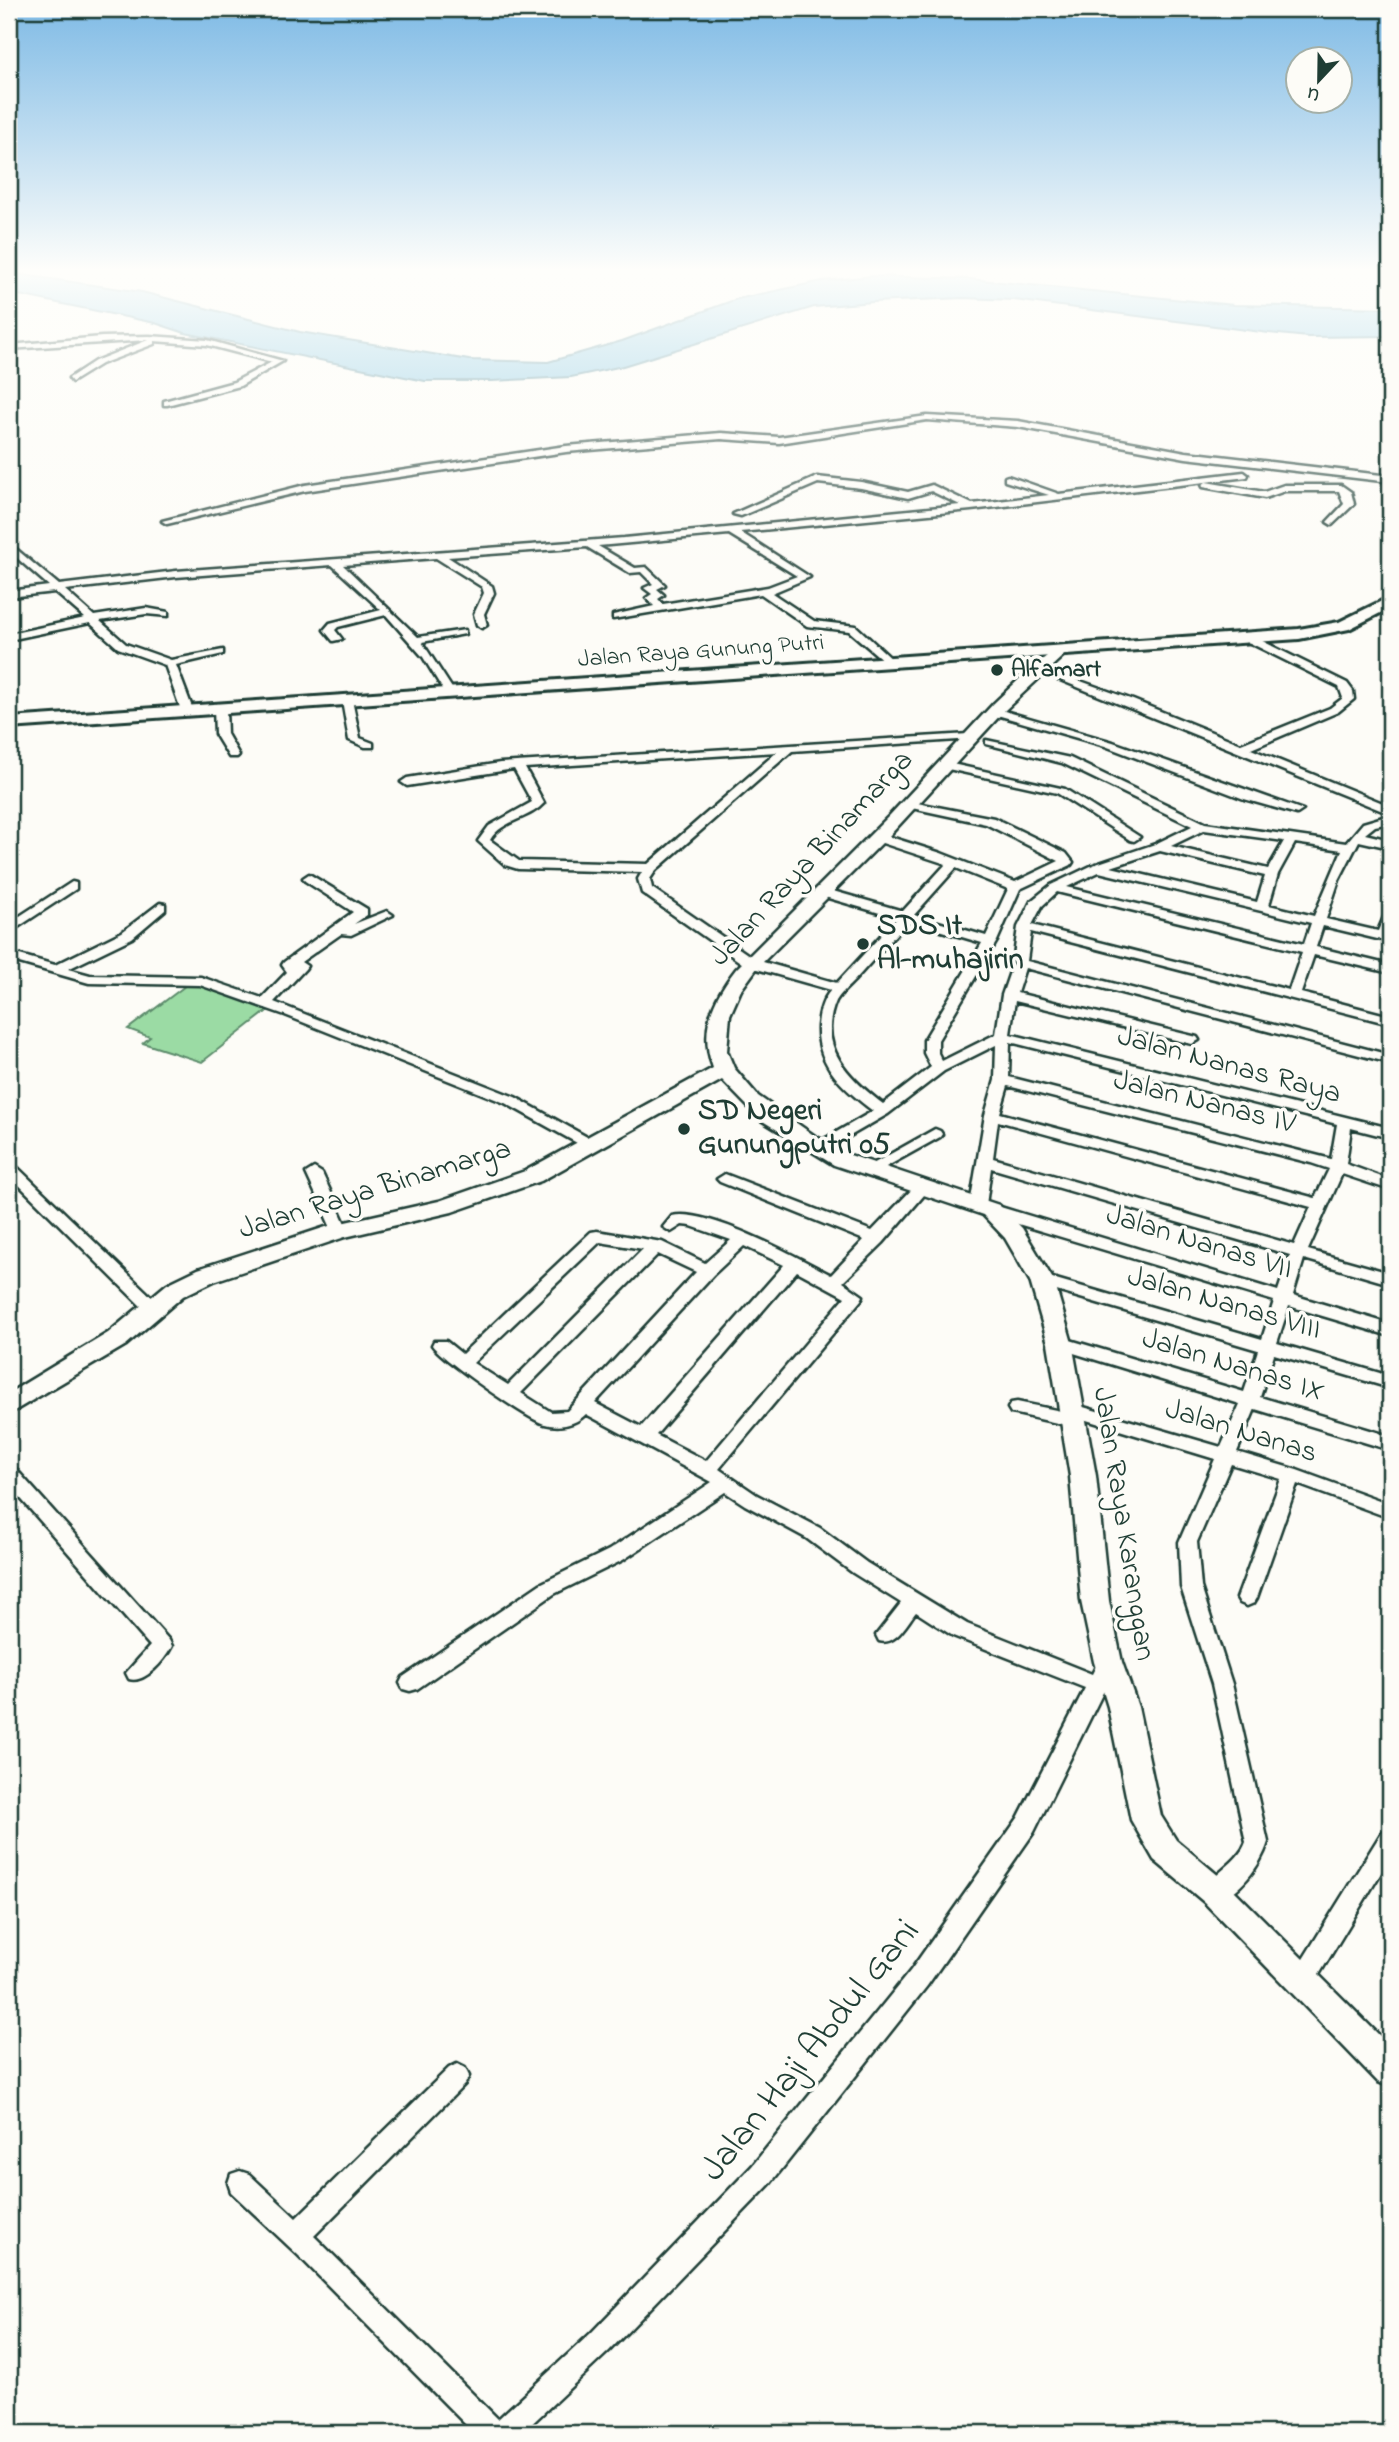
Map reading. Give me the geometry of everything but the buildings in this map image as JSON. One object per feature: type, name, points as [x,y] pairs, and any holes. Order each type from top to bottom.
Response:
[{"type":"main road","name":"Jalan Raya Gunung Putri","points":[[9,723],[1058,653],[1299,634],[1343,626],[1390,602]]},
{"type":"street","points":[[167,403],[233,385]]},
{"type":"street","points":[[167,522],[305,488],[566,449],[721,436],[779,440],[926,418],[1018,424],[1186,456],[1390,479]]},
{"type":"street","points":[[9,594],[165,575],[731,531],[971,507],[1244,475]]},
{"type":"street","points":[[1008,479],[1057,495]]},
{"type":"street","points":[[738,514],[823,480],[908,495],[927,487],[971,507]]},
{"type":"street","points":[[1186,481],[1265,495],[1279,488],[1341,488],[1346,492],[1349,504],[1332,522]]},
{"type":"street","points":[[617,617],[766,590],[805,577],[731,531]]},
{"type":"street","points":[[589,544],[629,569],[643,569],[657,579],[660,585],[649,588],[659,595],[650,598],[661,607]]},
{"type":"street","points":[[9,546],[122,646],[170,663],[219,652]]},
{"type":"street","points":[[437,554],[487,586],[489,593],[479,614],[482,625]]},
{"type":"street","points":[[334,563],[417,640],[437,666],[450,693]]},
{"type":"street","points":[[766,590],[765,593],[811,624],[852,628],[891,663]]},
{"type":"street","points":[[9,637],[142,611],[164,614]]},
{"type":"street","points":[[337,639],[329,630],[334,625],[388,611]]},
{"type":"street","points":[[417,640],[461,632]]},
{"type":"street","points":[[1238,750],[1335,710],[1349,699],[1348,691],[1343,685],[1248,638]]},
{"type":"street","name":"Jalan Raya Binamarga","points":[[9,1405],[117,1339],[175,1290],[206,1275],[264,1253],[340,1230],[444,1207],[493,1192],[533,1176],[723,1071],[717,1050],[720,1015],[724,1001],[751,963],[911,804],[994,711],[1058,653]]},
{"type":"street","points":[[170,663],[187,710]]},
{"type":"street","points":[[1038,669],[1129,702],[1238,750],[1390,810]]},
{"type":"street","points":[[347,700],[355,740],[369,744]]},
{"type":"street","points":[[220,708],[222,734],[233,755]]},
{"type":"street","points":[[994,711],[1109,744],[1248,796],[1297,810]]},
{"type":"street","points":[[407,782],[484,767],[970,737]]},
{"type":"street","points":[[990,742],[1066,760],[1202,826],[1349,847]]},
{"type":"street","points":[[790,747],[651,868],[644,878],[646,890],[751,963],[839,988]]},
{"type":"street","points":[[943,765],[1046,786],[1134,837]]},
{"type":"street","points":[[518,766],[538,803],[527,813],[490,831],[484,841],[509,862],[534,867],[651,868]]},
{"type":"street","points":[[911,804],[989,821],[1062,856],[1067,862],[1014,887],[990,941],[931,1040],[931,1053],[939,1068]]},
{"type":"street","points":[[1294,995],[1311,950],[1316,920],[1349,847],[1364,827],[1390,819]]},
{"type":"street","points":[[984,1208],[985,1161],[992,1115],[1002,1080],[1003,1036],[1009,995],[1020,962],[1025,927],[1036,904],[1055,888],[1097,868],[1159,848],[1202,826]]},
{"type":"street","points":[[1359,836],[1390,844]]},
{"type":"street","points":[[877,837],[1014,887]]},
{"type":"street","points":[[1262,906],[1272,874],[1291,839]]},
{"type":"street","points":[[1159,848],[1272,874]]},
{"type":"street","points":[[883,1111],[847,1085],[825,1050],[823,1025],[830,999],[954,863]]},
{"type":"street","points":[[1097,868],[1387,937],[1390,918]]},
{"type":"street","points":[[293,972],[289,965],[362,912],[309,878]]},
{"type":"street","points":[[9,929],[72,886]]},
{"type":"street","points":[[1055,888],[1390,969]]},
{"type":"street","points":[[822,892],[990,941]]},
{"type":"street","points":[[55,970],[127,935],[160,907]]},
{"type":"street","points":[[266,1002],[318,949],[343,933],[387,915]]},
{"type":"street","points":[[1025,927],[1390,1020]]},
{"type":"street","points":[[9,956],[55,970],[104,980],[201,981],[266,1002],[510,1100],[591,1145]]},
{"type":"street","points":[[1020,962],[1390,1059]]},
{"type":"street","points":[[1009,995],[1192,1040]]},
{"type":"street","points":[[819,1148],[883,1111],[939,1068],[1003,1036]]},
{"type":"street","name":"Jalan Nanas Raya","points":[[1003,1036],[1345,1120],[1338,1166],[1299,1251],[1250,1401],[1188,1542],[1191,1587],[1222,1684],[1257,1842],[1242,1866],[1215,1892]]},
{"type":"street","name":"Jalan Raya Karanggan","points":[[723,1071],[748,1098],[819,1148],[870,1170],[984,1208],[1014,1233],[1042,1282],[1060,1343],[1074,1416],[1102,1673],[1123,1707],[1146,1820],[1165,1850],[1215,1892],[1390,2070]]},
{"type":"street","name":"Jalan Nanas IV","points":[[1002,1080],[1338,1166],[1390,1185]]},
{"type":"street","points":[[992,1115],[1321,1205]]},
{"type":"street","points":[[1345,1120],[1390,1133]]},
{"type":"street","points":[[870,1170],[935,1134]]},
{"type":"street","points":[[985,1161],[1390,1279]]},
{"type":"street","points":[[9,1167],[153,1308]]},
{"type":"street","points":[[314,1173],[340,1230]]},
{"type":"street","points":[[725,1179],[877,1239]]},
{"type":"street","points":[[833,1283],[923,1188]]},
{"type":"street","name":"Jalan Nanas VII","points":[[984,1208],[1390,1329]]},
{"type":"street","points":[[671,1227],[678,1220],[691,1220],[742,1239],[855,1296],[708,1470]]},
{"type":"street","points":[[462,1364],[597,1236],[656,1246],[707,1271]]},
{"type":"street","points":[[440,1346],[462,1364],[547,1418],[573,1416],[707,1271],[742,1239]]},
{"type":"street","points":[[510,1394],[656,1246]]},
{"type":"street","points":[[645,1436],[793,1265]]},
{"type":"street","name":"Jalan Nanas VIII","points":[[1042,1282],[1390,1382]]},
{"type":"street","name":"Jalan Nanas IX","points":[[1060,1343],[1390,1443]]},
{"type":"street","points":[[584,1405],[708,1470],[751,1500],[813,1533],[913,1602],[960,1630],[1102,1673]]},
{"type":"street","name":"Jalan Nanas","points":[[1017,1408],[1074,1416],[1227,1456],[1291,1475],[1390,1511]]},
{"type":"street","points":[[9,1473],[162,1646],[136,1672]]},
{"type":"street","points":[[1247,1598],[1291,1475]]},
{"type":"street","points":[[410,1683],[547,1589],[616,1555],[726,1482]]},
{"type":"street","points":[[886,1635],[913,1602]]},
{"type":"street","name":"Jalan Haji Abdul Gani","points":[[503,2433],[600,2342],[761,2175],[919,1978],[1026,1825],[1102,1673]]},
{"type":"street","points":[[1303,1980],[1390,1839]]},
{"type":"street","points":[[296,2236],[457,2076]]},
{"type":"street","points":[[240,2183],[493,2433]]},
{"type":"green space","points":[[189,983],[201,984],[271,1008],[202,1062],[143,1043],[150,1037],[128,1029]]},
{"type":"place","name":"Alfamart","points":[[997,670]]},
{"type":"place","name":"SDS It Al-muhajirin","points":[[863,944]]},
{"type":"place","name":"SD Negeri Gunungputri 05","points":[[684,1129]]}]
